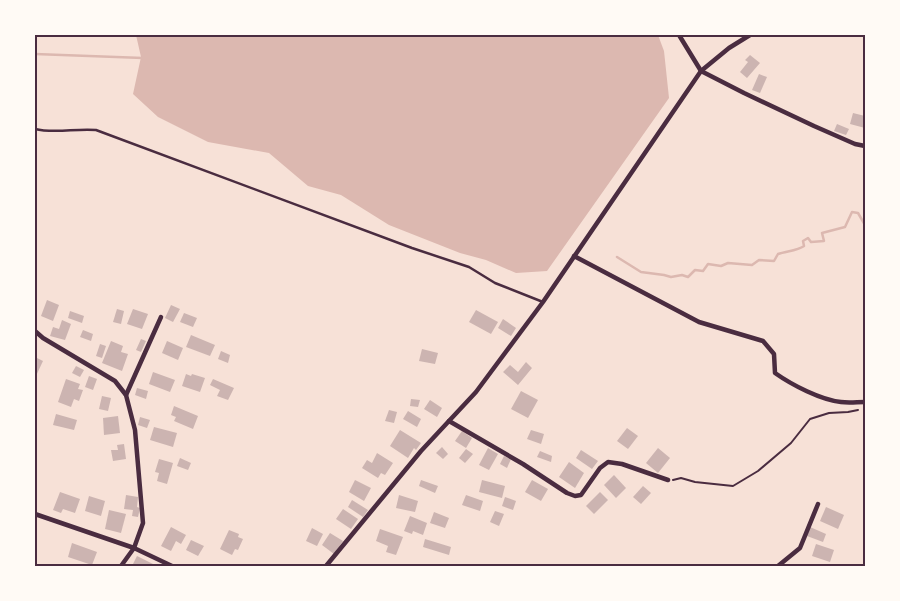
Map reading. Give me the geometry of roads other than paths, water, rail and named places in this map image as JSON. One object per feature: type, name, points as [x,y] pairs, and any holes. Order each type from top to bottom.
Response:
[{"type":"street","points":[[679,35],[701,70],[744,93],[814,126],[855,144],[865,146]]},
{"type":"street","points":[[326,566],[421,451],[476,392],[543,302],[701,70],[729,48],[750,35]]},
{"type":"street","points":[[574,256],[699,322],[763,341],[774,354],[775,373],[788,382],[808,392],[840,402],[865,402]]},
{"type":"street","points":[[126,395],[162,317]]},
{"type":"street","points":[[35,331],[43,338],[115,381],[126,395],[135,430],[143,523],[134,548],[121,566]]},
{"type":"street","points":[[449,421],[523,464],[567,493],[575,496],[581,495],[600,468],[608,462],[622,464],[668,480]]},
{"type":"street","points":[[778,566],[800,548],[818,504]]},
{"type":"street","points":[[35,514],[134,548],[172,566]]},
{"type":"lane","points":[[35,129],[44,131],[96,130],[412,248],[469,267],[495,283],[543,302]]},
{"type":"waterway","points":[[35,54],[143,58]]},
{"type":"waterway","points":[[617,257],[641,272],[671,277],[682,275],[688,277],[695,270],[703,271],[708,264],[721,266],[728,263],[752,265],[759,260],[774,261],[778,254],[804,246],[803,241],[808,238],[811,242],[824,241],[822,233],[845,227],[852,212],[858,213],[865,225]]}]
